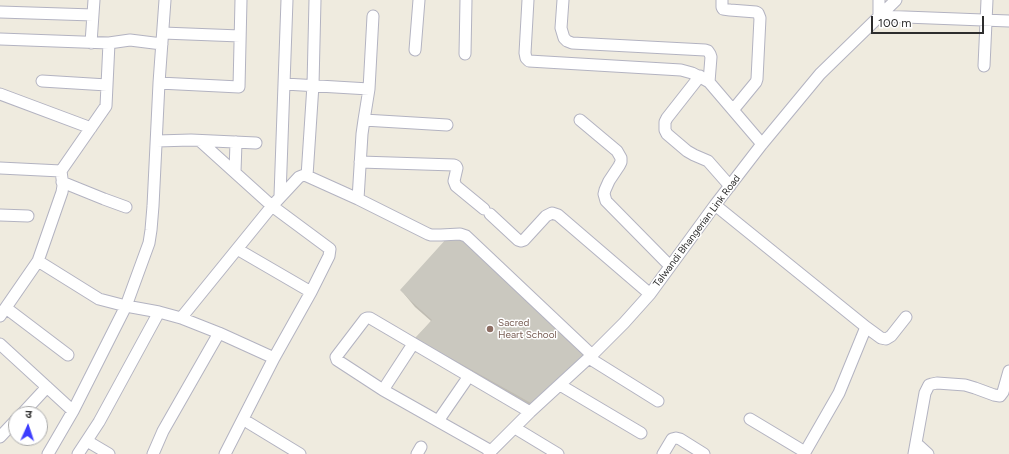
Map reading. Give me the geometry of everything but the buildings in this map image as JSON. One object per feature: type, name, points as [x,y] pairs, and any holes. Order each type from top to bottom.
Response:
[{"type":"street","points":[[91,42],[94,0]]},
{"type":"street","points":[[48,454],[73,411],[126,306],[151,236],[165,0]]},
{"type":"street","points":[[159,83],[239,87],[241,0]]},
{"type":"street","points":[[280,196],[287,0]]},
{"type":"street","points":[[307,176],[313,85],[315,0]]},
{"type":"street","points":[[415,50],[419,0]]},
{"type":"street","points":[[464,54],[466,0]]},
{"type":"street","points":[[528,0],[525,53],[526,58],[529,61],[681,70],[692,73],[704,79],[762,144]]},
{"type":"street","points":[[563,0],[562,34],[567,41],[572,43],[708,51],[711,57],[704,79],[668,118],[665,122],[665,130],[667,134],[687,151],[708,161],[730,186]]},
{"type":"street","points":[[722,0],[723,9],[756,12],[760,18],[757,79],[733,110]]},
{"type":"street","points":[[879,0],[880,16],[1009,21]]},
{"type":"street","name":"Talwandi Bhangerian Link Road","points":[[490,452],[624,323],[650,294],[762,144],[820,74],[896,0]]},
{"type":"street","points":[[984,66],[987,0]]},
{"type":"street","points":[[0,12],[93,15]]},
{"type":"street","points":[[358,199],[362,134],[369,89],[372,16]]},
{"type":"street","points":[[0,39],[109,43],[162,38],[240,36]]},
{"type":"street","points":[[68,354],[3,312],[38,261],[62,192],[63,168],[106,106],[109,43]]},
{"type":"street","points":[[42,81],[107,85]]},
{"type":"street","points":[[285,84],[369,89]]},
{"type":"street","points":[[0,94],[91,128]]},
{"type":"street","points":[[364,120],[447,124]]},
{"type":"street","points":[[580,120],[617,151],[622,158],[605,190],[604,194],[606,201],[670,266]]},
{"type":"street","points":[[157,141],[191,140],[256,143]]},
{"type":"street","points":[[200,141],[272,206],[330,249],[329,256],[311,292],[274,358],[225,454]]},
{"type":"street","points":[[235,172],[236,142]]},
{"type":"street","points":[[360,162],[454,165],[457,168],[454,181],[456,186],[518,240],[524,240],[546,216],[552,213],[558,214],[650,294]]},
{"type":"street","points":[[0,168],[62,177],[104,199],[126,207]]},
{"type":"street","points":[[181,318],[280,196],[299,177],[304,175],[358,199],[431,235],[441,236],[460,234],[466,236],[590,356],[658,401]]},
{"type":"street","points":[[715,205],[881,338],[886,339],[891,336],[906,317]]},
{"type":"street","points":[[0,215],[28,216]]},
{"type":"street","points":[[237,249],[311,292]]},
{"type":"street","points":[[38,261],[96,297],[126,306],[181,318],[274,358]]},
{"type":"street","points":[[78,454],[99,422],[159,312]]},
{"type":"street","points":[[490,452],[438,420],[382,390],[338,361],[336,357],[365,319],[367,318],[530,412]]},
{"type":"street","points":[[750,419],[804,453],[839,393],[866,327]]},
{"type":"street","points":[[153,454],[163,431],[218,333]]},
{"type":"street","points":[[0,344],[73,411]]},
{"type":"street","points":[[382,390],[413,344]]},
{"type":"street","points":[[914,454],[925,393],[929,385],[937,383],[965,385],[1000,396],[1003,392],[1009,372]]},
{"type":"street","points":[[438,420],[469,376]]},
{"type":"street","points":[[560,385],[641,433]]},
{"type":"street","points":[[29,406],[47,387]]},
{"type":"street","points":[[249,423],[300,454]]},
{"type":"street","points":[[0,437],[8,428]]},
{"type":"street","points":[[515,428],[558,454]]},
{"type":"street","points":[[663,454],[672,439],[676,438],[704,454]]},
{"type":"street","points":[[87,441],[109,454]]},
{"type":"street","points":[[916,443],[928,454]]},
{"type":"place","name":"Sacred Heart School","points":[[490,329]]}]
